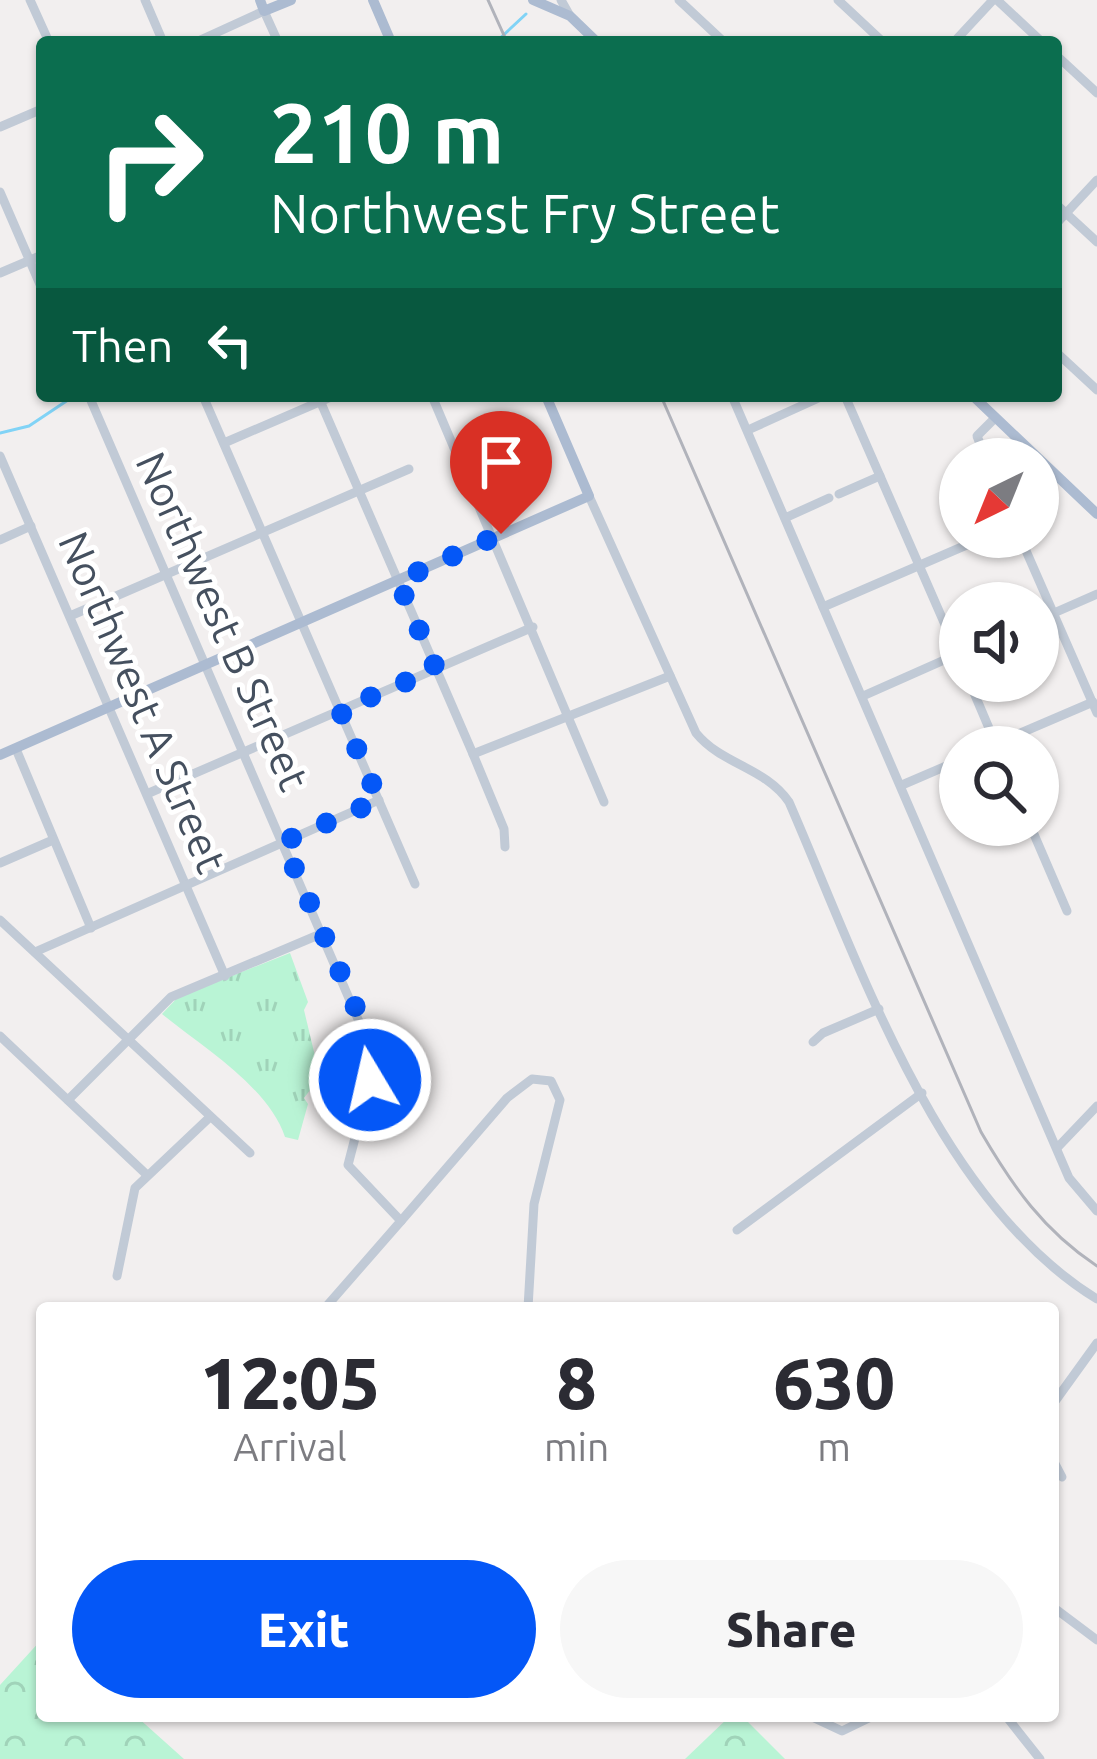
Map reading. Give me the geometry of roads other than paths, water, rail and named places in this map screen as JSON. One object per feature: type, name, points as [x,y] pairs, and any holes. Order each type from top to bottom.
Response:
[{"type":"main road","points":[[262,6],[291,0]]},
{"type":"main road","points":[[532,0],[570,16],[591,36]]},
{"type":"main road","points":[[375,1],[390,36]]},
{"type":"main road","points":[[0,755],[589,496],[549,402]]},
{"type":"main road","points":[[979,402],[1097,514]]},
{"type":"street","points":[[31,0],[46,36]]},
{"type":"street","points":[[145,0],[160,36]]},
{"type":"street","points":[[560,0],[570,16]]},
{"type":"street","points":[[679,0],[718,36]]},
{"type":"street","points":[[838,0],[877,36]]},
{"type":"street","points":[[960,36],[995,0],[1035,36]]},
{"type":"street","points":[[207,36],[262,6],[275,36]]},
{"type":"street","points":[[1062,61],[1097,93]]},
{"type":"street","points":[[0,128],[36,112]]},
{"type":"street","points":[[1062,217],[1097,180]]},
{"type":"street","points":[[0,192],[36,274]]},
{"type":"street","points":[[1062,209],[1097,242]]},
{"type":"street","points":[[0,273],[36,258]]},
{"type":"street","points":[[1062,358],[1097,390]]},
{"type":"street","name":"Northwest B Street","points":[[92,402],[322,932],[371,1057],[370,1080],[348,1166],[401,1221]]},
{"type":"street","points":[[206,402],[416,884]]},
{"type":"street","points":[[224,443],[313,402]]},
{"type":"street","points":[[320,402],[473,754],[504,829],[506,847]]},
{"type":"street","points":[[435,402],[604,802]]},
{"type":"street","points":[[735,402],[1057,1148],[1081,1198],[1097,1211]]},
{"type":"street","points":[[748,430],[810,402]]},
{"type":"street","points":[[848,402],[939,610]]},
{"type":"street","points":[[977,438],[995,418]]},
{"type":"street","name":"Northwest A Street","points":[[0,456],[226,976]]},
{"type":"street","points":[[70,616],[409,470]]},
{"type":"street","points":[[785,518],[880,476]]},
{"type":"street","points":[[589,496],[702,741],[727,760],[766,778],[789,802],[879,1009],[922,1094],[965,1163],[1023,1237],[1097,1299]]},
{"type":"street","points":[[0,540],[31,526]]},
{"type":"street","points":[[823,607],[939,557]]},
{"type":"street","points":[[1059,611],[1097,594]]},
{"type":"street","points":[[1044,726],[1096,705],[1059,624]]},
{"type":"street","points":[[149,793],[533,627]]},
{"type":"street","points":[[863,696],[939,664]]},
{"type":"street","points":[[473,754],[670,676]]},
{"type":"street","points":[[16,749],[91,928]]},
{"type":"street","points":[[902,785],[939,769]]},
{"type":"street","points":[[35,952],[379,800]]},
{"type":"street","points":[[0,863],[53,840]]},
{"type":"street","points":[[1039,846],[1066,911]]},
{"type":"street","points":[[0,920],[250,1153]]},
{"type":"street","points":[[68,1100],[170,997],[322,932]]},
{"type":"street","points":[[813,1042],[879,1009]]},
{"type":"street","points":[[0,1036],[148,1175]]},
{"type":"street","points":[[330,1302],[507,1098],[532,1079],[551,1081],[560,1100],[534,1204],[528,1302]]},
{"type":"street","points":[[737,1230],[922,1094]]},
{"type":"street","points":[[1057,1148],[1097,1106]]},
{"type":"street","points":[[117,1276],[131,1196],[210,1117]]},
{"type":"street","points":[[1059,1395],[1097,1343]]},
{"type":"street","points":[[1059,1471],[1062,1477]]},
{"type":"street","points":[[1059,1611],[1097,1640]]},
{"type":"street","points":[[823,1722],[842,1731],[861,1722]]},
{"type":"street","points":[[1011,1722],[1040,1759]]},
{"type":"waterway","points":[[502,36],[526,14]]},
{"type":"waterway","points":[[0,433],[29,426],[65,402]]},
{"type":"railway","points":[[488,0],[504,36]]},
{"type":"railway","points":[[664,402],[981,1132],[1031,1206],[1097,1266]]}]
